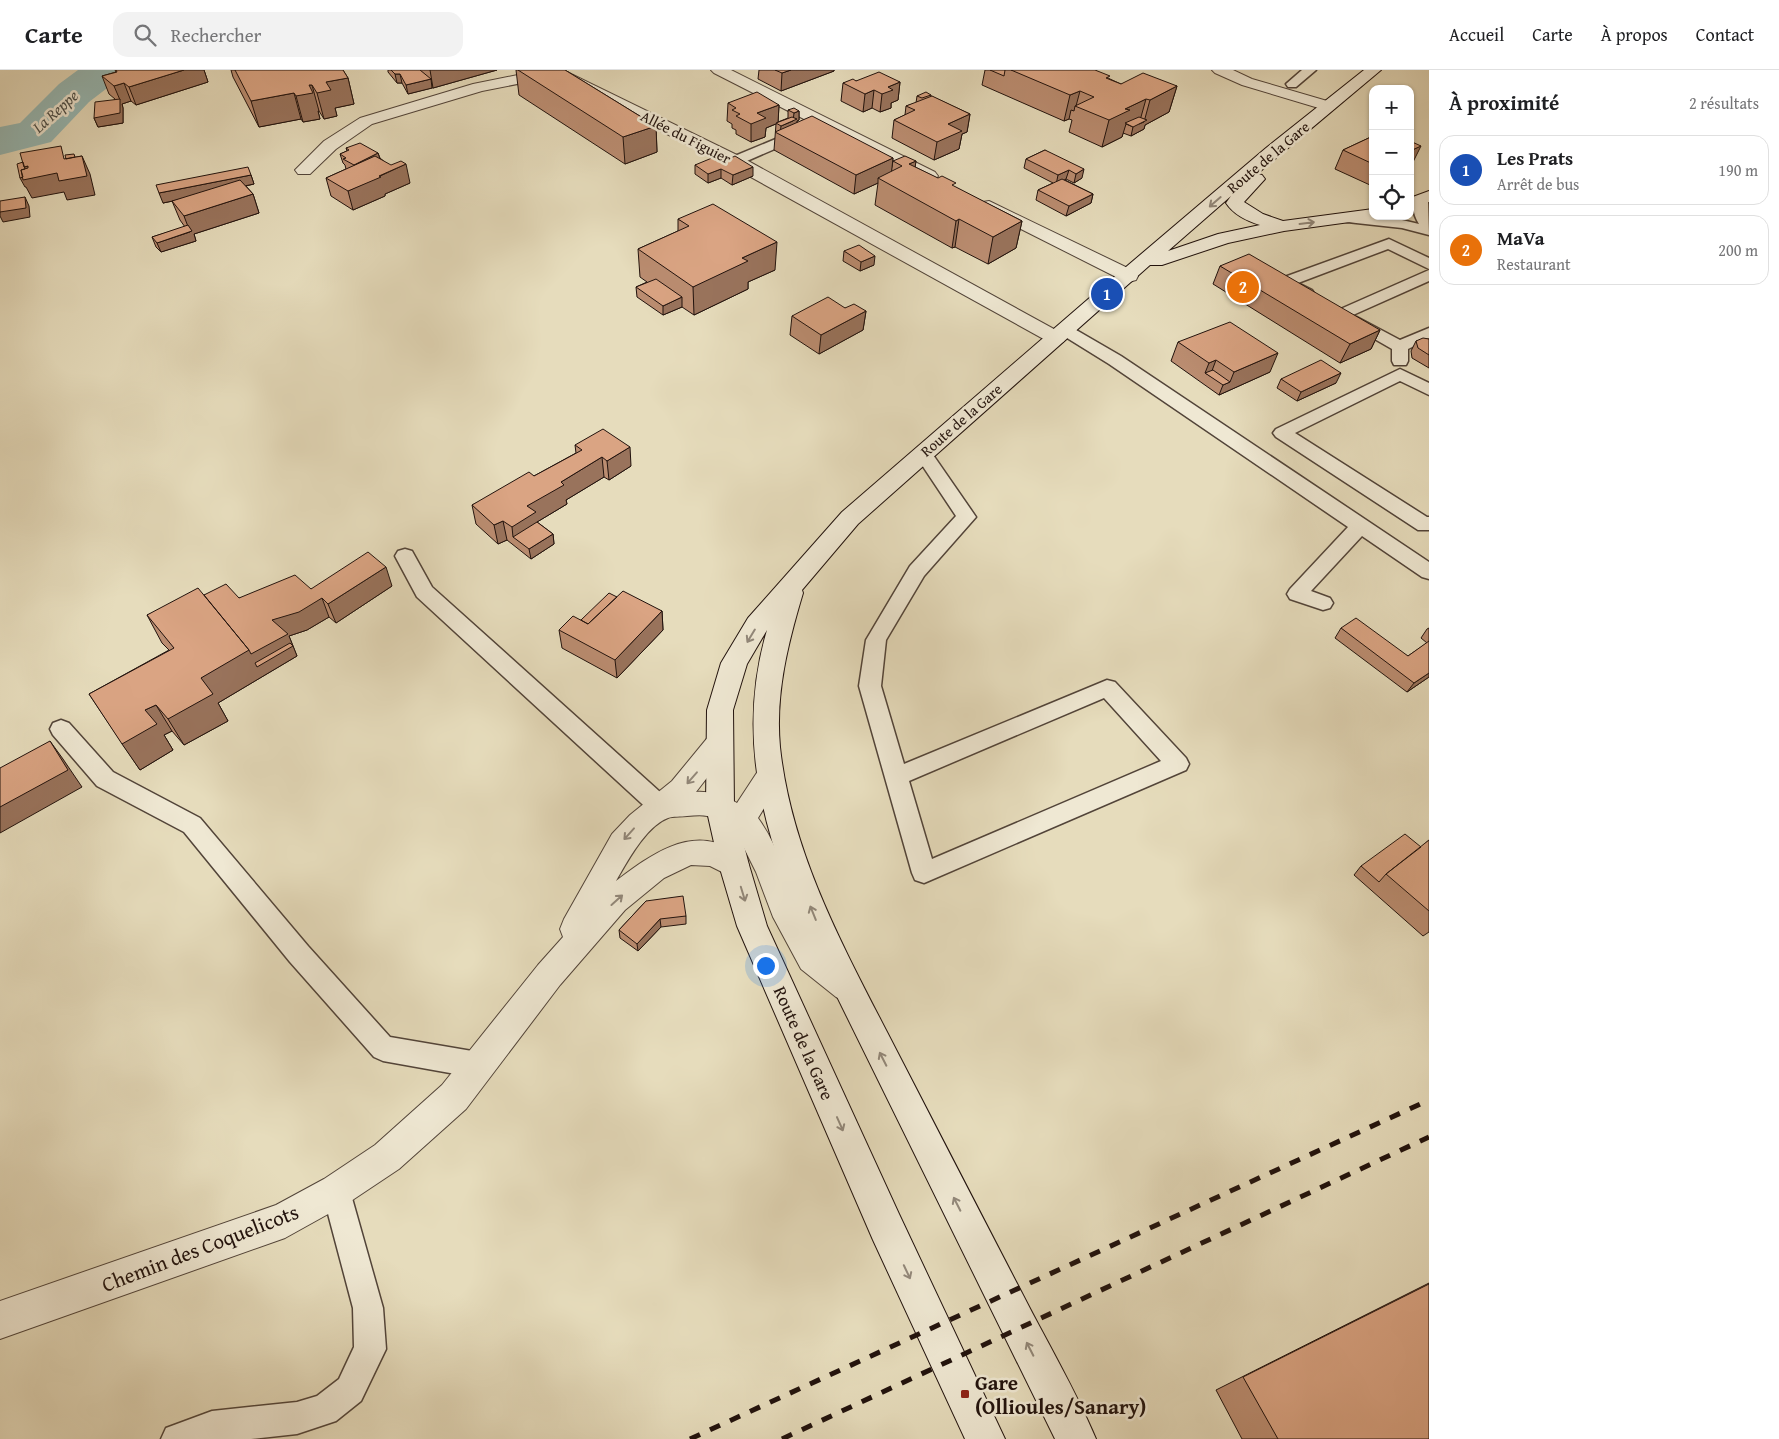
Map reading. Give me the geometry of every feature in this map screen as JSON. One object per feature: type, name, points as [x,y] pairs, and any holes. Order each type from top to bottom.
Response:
[{"type":"main road","points":[[719,70],[946,184]]},
{"type":"main road","points":[[1220,70],[1247,82],[1328,106]]},
{"type":"main road","name":"Route de la Gare","points":[[985,1439],[886,1227],[752,926],[722,815],[718,744],[720,710],[734,664],[757,625],[793,586],[850,518],[1272,152],[1373,70]]},
{"type":"main road","name":"Allée du Figuier","points":[[304,170],[330,145],[366,121],[479,87],[555,72],[735,161],[1060,334]]},
{"type":"main road","points":[[1272,152],[1274,160],[1242,193],[1235,203],[1253,217],[1284,226]]},
{"type":"main road","points":[[972,198],[1135,271]]},
{"type":"main road","name":"Route de la Gare","points":[[1135,271],[1224,238],[1284,226],[1369,215]]},
{"type":"main road","name":"Route de la Gare","points":[[793,586],[781,623],[771,667],[766,708],[770,776],[784,842],[822,935],[847,987],[1076,1439]]},
{"type":"main road","name":"Chemin des Coquelicots","points":[[549,975],[622,843],[640,823],[682,789],[718,744]]},
{"type":"main road","points":[[722,815],[770,776]]},
{"type":"main road","points":[[661,807],[722,815],[755,837],[771,872],[784,908],[812,959],[847,987]]},
{"type":"main road","name":"Chemin des Coquelicots","points":[[0,1320],[285,1220],[336,1191],[387,1157],[454,1097],[549,975],[614,902],[654,869],[708,842],[722,815]]},
{"type":"main road","points":[[688,852],[714,854],[734,865]]},
{"type":"lane","points":[[1292,84],[1310,70]]},
{"type":"lane","points":[[735,161],[824,123]]},
{"type":"lane","points":[[1420,200],[1420,211],[1424,222],[1429,227]]},
{"type":"lane","points":[[1347,218],[1402,224],[1429,232]]},
{"type":"lane","points":[[1400,347],[1285,282],[1389,244],[1429,264]]},
{"type":"lane","points":[[1342,314],[1429,275]]},
{"type":"lane","points":[[1400,347],[1429,333]]},
{"type":"lane","points":[[1060,334],[1115,360],[1429,572]]},
{"type":"lane","points":[[1400,347],[1400,374]]},
{"type":"lane","points":[[1400,374],[1429,390]]},
{"type":"lane","points":[[1400,374],[1282,433],[1425,525],[1429,522]]},
{"type":"lane","points":[[896,777],[1107,688],[1178,764],[924,873],[896,777],[870,686],[876,640],[917,571],[966,517],[923,453]]},
{"type":"lane","points":[[1323,604],[1297,594],[1360,526]]},
{"type":"lane","points":[[405,556],[424,592],[661,807]]},
{"type":"lane","points":[[60,729],[105,779],[192,825],[300,954],[383,1048],[478,1064]]},
{"type":"lane","points":[[177,1439],[212,1427],[297,1418],[325,1410],[350,1390],[370,1349],[368,1308],[336,1191]]},
{"type":"building","points":[[116,70],[184,70],[129,87],[124,83],[114,86],[102,76],[117,72]]},
{"type":"building","points":[[235,70],[343,70],[348,78],[326,82],[331,90],[317,93],[312,85],[309,85],[313,93],[296,96],[294,93],[251,101]]},
{"type":"building","points":[[391,70],[420,70],[431,79],[406,85],[400,74],[395,74]]},
{"type":"building","points":[[518,70],[565,70],[656,126],[623,137]]},
{"type":"building","points":[[775,70],[791,70],[782,73]]},
{"type":"building","points":[[990,70],[1005,70],[1004,76]]},
{"type":"building","points":[[1011,70],[1095,70],[1110,76],[1106,78],[1121,84],[1143,73],[1177,86],[1150,100],[1146,99],[1125,109],[1130,110],[1109,120],[1075,106],[1094,97],[1080,91],[1070,95]]},
{"type":"building","points":[[879,72],[900,82],[888,87],[893,90],[882,94],[874,90],[865,94],[843,83],[853,79],[856,81]]},
{"type":"building","points":[[757,92],[779,105],[757,113],[766,118],[751,124],[736,116],[740,114],[732,110],[736,108],[728,103]]},
{"type":"building","points":[[926,92],[931,95],[922,98],[917,96]]},
{"type":"building","points":[[932,96],[970,114],[948,124],[962,131],[937,142],[894,120],[915,110],[906,106]]},
{"type":"building","points":[[120,99],[120,113],[94,118],[95,102]]},
{"type":"building","points":[[794,108],[799,111],[794,113],[788,110]]},
{"type":"building","points":[[812,116],[893,158],[856,175],[775,132]]},
{"type":"building","points":[[792,117],[797,119],[781,126],[776,123]]},
{"type":"building","points":[[1139,117],[1147,120],[1133,127],[1125,123]]},
{"type":"building","points":[[1369,138],[1369,162],[1343,150]]},
{"type":"building","points":[[360,143],[378,153],[354,165],[343,159],[346,158],[340,154],[349,150],[346,148]]},
{"type":"building","points":[[1414,143],[1421,146],[1414,149]]},
{"type":"building","points":[[61,146],[64,159],[82,156],[87,176],[59,181],[57,173],[23,180],[21,170],[28,168],[28,166],[24,167],[20,153]]},
{"type":"building","points":[[1045,150],[1084,169],[1076,174],[1069,170],[1058,175],[1026,159]]},
{"type":"building","points":[[724,153],[731,158],[735,156],[753,167],[733,175],[721,169],[708,174],[695,165]]},
{"type":"building","points":[[74,154],[75,157],[66,159],[65,155]]},
{"type":"building","points":[[375,156],[391,165],[401,161],[406,164],[348,191],[326,178]]},
{"type":"building","points":[[905,156],[916,161],[909,164],[938,178],[942,176],[956,183],[952,185],[1022,221],[993,237],[959,219],[956,221],[878,178],[902,166],[893,161]]},
{"type":"building","points":[[23,162],[25,169],[21,170],[23,177],[20,178],[17,164]]},
{"type":"building","points":[[248,167],[251,175],[159,193],[156,185]]},
{"type":"building","points":[[1062,179],[1093,194],[1069,206],[1038,190]]},
{"type":"building","points":[[240,180],[253,194],[184,216],[172,201]]},
{"type":"building","points":[[25,197],[26,208],[0,212],[0,201]]},
{"type":"building","points":[[713,204],[777,242],[742,258],[748,261],[693,287],[638,249],[689,226],[678,219]]},
{"type":"building","points":[[188,225],[192,231],[157,243],[152,237]]},
{"type":"building","points":[[859,245],[875,256],[861,262],[844,251]]},
{"type":"building","points":[[1249,254],[1380,330],[1350,344],[1220,266]]},
{"type":"building","points":[[656,279],[682,297],[663,306],[636,287]]},
{"type":"building","points":[[828,297],[845,308],[854,304],[866,311],[821,335],[792,316]]},
{"type":"building","points":[[1230,322],[1278,353],[1234,372],[1216,360],[1209,363],[1178,342]]},
{"type":"building","points":[[1423,338],[1429,339],[1429,355],[1418,348],[1416,341]]},
{"type":"building","points":[[1321,360],[1341,373],[1301,392],[1281,379]]},
{"type":"building","points":[[1213,370],[1230,382],[1223,385],[1205,373]]},
{"type":"building","points":[[603,429],[630,447],[607,461],[602,457],[561,482],[564,485],[527,506],[536,512],[512,527],[503,521],[494,525],[472,505],[529,472],[534,476],[582,450],[575,445]]},
{"type":"building","points":[[537,522],[553,534],[529,549],[513,537]]},
{"type":"building","points":[[368,552],[386,567],[328,604],[322,598],[299,612],[272,620],[288,634],[251,654],[204,595],[226,584],[239,598],[295,575],[311,589]]},
{"type":"building","points":[[198,588],[249,650],[201,678],[213,694],[168,719],[156,705],[145,710],[157,724],[122,744],[89,694],[174,648],[147,615]]},
{"type":"building","points":[[623,591],[662,611],[615,660],[559,630],[573,616],[588,624]]},
{"type":"building","points":[[609,593],[617,597],[588,624],[581,620]]},
{"type":"building","points":[[1356,618],[1408,656],[1429,641],[1429,673],[1414,683],[1341,628]]},
{"type":"building","points":[[290,643],[293,646],[257,667],[255,663]]},
{"type":"building","points":[[50,741],[68,770],[0,807],[0,768]]},
{"type":"building","points":[[1405,834],[1421,847],[1386,874],[1379,882],[1361,866]]},
{"type":"building","points":[[1429,840],[1429,911],[1386,874]]},
{"type":"building","points":[[683,896],[686,916],[660,919],[637,944],[619,930],[646,901]]},
{"type":"building","points":[[1429,1284],[1429,1439],[1278,1439],[1243,1377]]},
{"type":"waterway","name":"La Reppe","points":[[0,141],[35,133],[74,93],[104,70]]},
{"type":"railway","points":[[690,1439],[1429,1100]]},
{"type":"railway","points":[[782,1439],[1429,1137]]},
{"type":"place","name":"MaVa","points":[[1243,287]]},
{"type":"place","name":"Les Prats","points":[[1107,294]]},
{"type":"place","name":"Gare (Ollioules/Sanary)","points":[[965,1394]]}]
